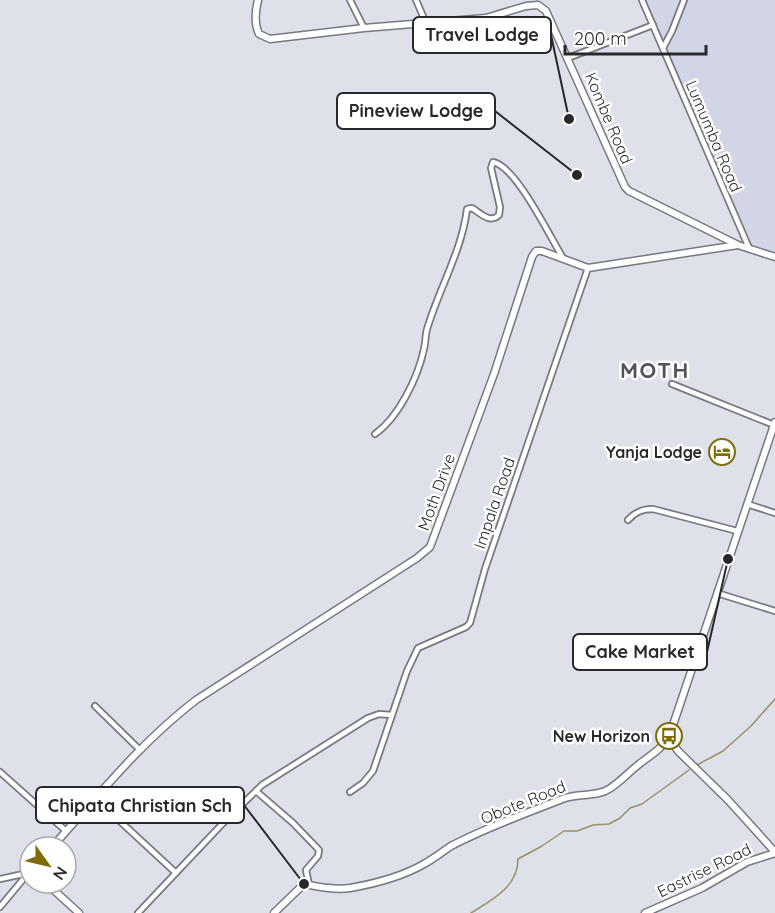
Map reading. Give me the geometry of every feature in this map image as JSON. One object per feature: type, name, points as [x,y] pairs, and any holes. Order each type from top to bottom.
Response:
[{"type":"street","name":"Kombe Road","points":[[258,0],[256,28],[264,38],[270,39],[364,28],[486,18],[526,6],[538,6],[546,11],[625,187],[738,245],[775,257]]},
{"type":"street","points":[[350,0],[364,28]]},
{"type":"street","points":[[416,0],[426,23]]},
{"type":"street","name":"Lumumba Road","points":[[642,0],[750,248]]},
{"type":"street","points":[[663,48],[684,0]]},
{"type":"street","points":[[568,58],[653,25]]},
{"type":"street","points":[[375,434],[384,428],[407,394],[424,349],[427,328],[446,282],[465,224],[467,209],[472,208],[489,219],[499,215],[500,207],[491,168],[493,162],[504,167],[520,186],[565,260]]},
{"type":"street","name":"Moth Drive","points":[[62,835],[139,749],[169,720],[196,700],[417,558],[430,547],[494,374],[532,257],[539,250],[588,268],[738,245]]},
{"type":"street","name":"Impala Road","points":[[350,792],[363,783],[373,771],[407,671],[418,648],[466,627],[473,619],[485,569],[588,268]]},
{"type":"street","points":[[672,384],[775,423]]},
{"type":"street","name":"Obote Road","points":[[309,885],[327,889],[349,888],[396,875],[422,865],[452,846],[508,821],[574,796],[609,790],[641,762],[656,753],[669,738],[775,423]]},
{"type":"street","points":[[747,504],[775,513]]},
{"type":"street","points":[[628,520],[644,509],[653,509],[737,531]]},
{"type":"street","points":[[717,593],[775,611]]},
{"type":"street","points":[[95,706],[139,749]]},
{"type":"street","points":[[138,913],[262,785],[368,718],[386,713],[392,715]]},
{"type":"street","points":[[669,738],[678,751],[728,800],[775,852]]},
{"type":"street","points":[[0,772],[66,831]]},
{"type":"street","points":[[256,791],[293,823],[319,850],[318,856],[306,870],[309,885],[304,884],[274,913]]},
{"type":"street","points":[[96,799],[176,873]]},
{"type":"street","name":"Eastrise Road","points":[[645,913],[702,888],[747,862],[775,852]]},
{"type":"street","points":[[0,879],[18,875]]},
{"type":"street","points":[[0,907],[18,885]]},
{"type":"street","points":[[59,895],[79,913]]},
{"type":"shaded area","points":[[640,0],[775,0],[775,254],[745,243]]},
{"type":"waterway","points":[[697,765],[723,751],[751,726],[775,699]]},
{"type":"waterway","points":[[471,913],[495,898],[509,885],[517,869],[518,859],[564,831],[577,831],[593,825],[609,824],[620,818],[630,808],[642,804],[689,770]]},
{"type":"place","name":"Travel Lodge","points":[[569,119]]},
{"type":"place","name":"Pineview Lodge","points":[[577,175]]},
{"type":"place","name":"Yanja Lodge","points":[[722,452]]},
{"type":"place","name":"Cake Market","points":[[728,559]]},
{"type":"place","name":"New Horizon","points":[[669,736]]},
{"type":"place","name":"Chipata Christian Sch","points":[[304,884]]},
{"type":"district","name":"MOTH","points":[[655,370]]}]
